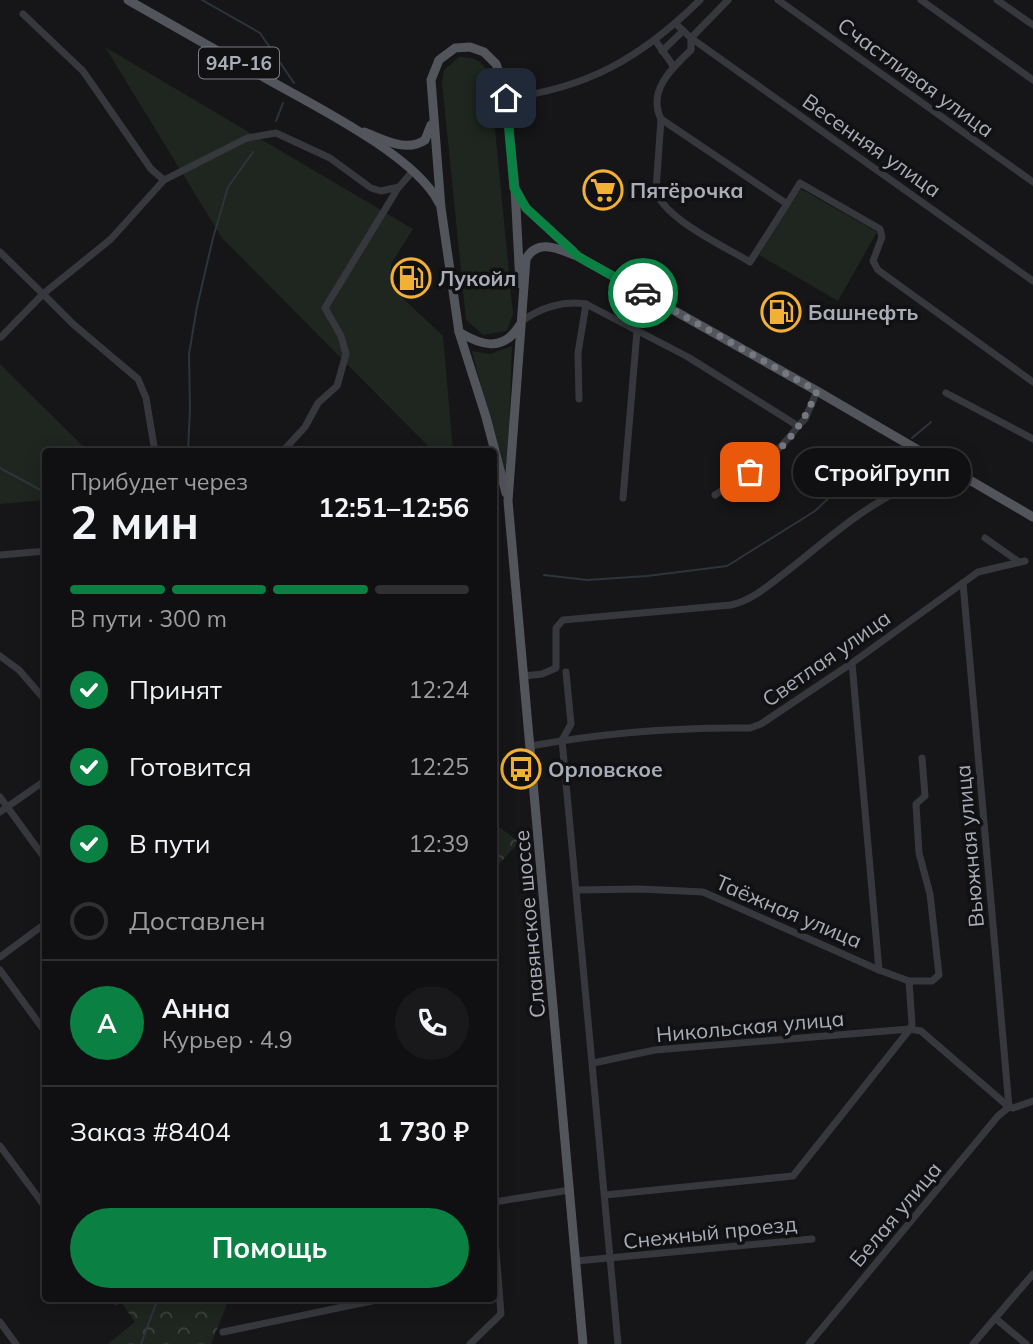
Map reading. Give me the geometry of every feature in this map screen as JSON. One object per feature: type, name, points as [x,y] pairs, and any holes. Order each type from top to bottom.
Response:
[{"type":"main road","name":"94Р-16","points":[[128,0],[351,127],[413,171],[433,190],[442,208]]},
{"type":"main road","name":"94Р-16","points":[[459,332],[442,208],[431,80],[435,66],[450,51],[463,47],[477,48],[490,57],[499,70],[506,98],[522,321]]},
{"type":"main road","name":"94Р-16","points":[[351,127],[399,145],[419,144],[429,133],[432,103]]},
{"type":"main road","points":[[514,188],[526,208],[579,257]]},
{"type":"main road","points":[[459,332],[481,344],[494,344],[513,335],[522,321],[526,259],[535,248],[549,246],[579,257],[1033,517]]},
{"type":"main road","name":"Славянское шоссе","points":[[508,501],[522,321]]},
{"type":"main road","name":"Славянское шоссе","points":[[459,332],[494,448]]},
{"type":"main road","name":"Славянское шоссе","points":[[497,459],[508,501],[583,1344]]},
{"type":"street","points":[[506,98],[539,94],[576,84],[627,58],[655,40],[700,0]]},
{"type":"street","points":[[728,0],[691,38],[691,50],[674,67],[657,95],[656,110],[661,118],[787,204]]},
{"type":"street","name":"Счастливая улица","points":[[778,0],[1033,182]]},
{"type":"street","points":[[921,0],[1033,80]]},
{"type":"street","points":[[997,0],[1033,25]]},
{"type":"street","points":[[23,14],[83,71],[150,169],[164,180]]},
{"type":"street","name":"Весенняя улица","points":[[676,24],[691,38],[1033,281]]},
{"type":"street","points":[[662,51],[683,31]]},
{"type":"street","points":[[655,40],[674,67]]},
{"type":"street","points":[[661,118],[658,196],[676,217],[750,262],[800,183],[880,229],[882,237],[873,261],[878,270],[1033,382]]},
{"type":"street","points":[[1,337],[43,294],[111,239],[164,180],[247,138],[276,133],[330,158],[371,188],[390,191],[398,187]]},
{"type":"street","points":[[286,448],[305,427],[318,403],[337,386],[346,354],[341,337],[325,308],[398,187],[413,171]]},
{"type":"street","points":[[0,252],[73,324],[138,379],[146,398],[154,448]]},
{"type":"street","points":[[522,321],[545,309],[574,302],[586,304],[688,357],[799,426]]},
{"type":"street","points":[[579,399],[578,353],[586,304]]},
{"type":"street","points":[[624,498],[637,331]]},
{"type":"street","points":[[715,495],[766,462],[784,445],[804,419],[817,391]]},
{"type":"street","points":[[946,393],[1033,439]]},
{"type":"street","points":[[524,676],[542,674],[556,668],[556,628],[563,620],[731,605],[750,599],[887,496],[901,490]]},
{"type":"street","name":"Светлая улица","points":[[530,746],[631,733],[750,727],[772,719],[978,572],[1022,561],[985,538]]},
{"type":"street","points":[[0,555],[42,551]]},
{"type":"street","name":"Вьюжная улица","points":[[963,583],[1009,1107]]},
{"type":"street","points":[[0,656],[19,670],[42,696]]},
{"type":"street","points":[[852,663],[879,970]]},
{"type":"street","points":[[566,672],[571,724],[562,740],[618,1344]]},
{"type":"street","points":[[605,1195],[793,1176],[910,1030],[912,1024],[908,981],[932,981],[939,975],[930,894],[919,853],[917,829],[916,804],[925,796],[922,758]]},
{"type":"street","points":[[0,813],[42,783]]},
{"type":"street","points":[[0,796],[42,854]]},
{"type":"street","name":"Таёжная улица","points":[[577,890],[703,892],[908,981]]},
{"type":"street","points":[[0,957],[42,926]]},
{"type":"street","points":[[0,970],[42,1028]]},
{"type":"street","points":[[910,1030],[921,1031],[1009,1107],[1033,1101]]},
{"type":"street","name":"Никольская улица","points":[[593,1063],[655,1050],[910,1030]]},
{"type":"street","name":"Белая улица","points":[[809,1344],[998,1116],[1009,1107]]},
{"type":"street","points":[[0,1146],[42,1203]]},
{"type":"street","points":[[497,1202],[570,1190]]},
{"type":"street","name":"Снежный проезд","points":[[576,1261],[812,1239]]},
{"type":"street","points":[[973,1344],[1033,1274]]},
{"type":"street","points":[[470,1344],[501,1314],[497,1277]]},
{"type":"street","points":[[223,1332],[367,1302]]},
{"type":"street","points":[[995,1318],[1026,1344]]},
{"type":"street","points":[[0,1322],[16,1344]]},
{"type":"green space","points":[[105,47],[413,229],[391,264],[391,287],[443,336],[453,448],[430,448],[222,238]]},
{"type":"green space","points":[[459,57],[478,61],[490,77],[513,314],[507,331],[483,335],[466,320],[442,82],[444,70]]},
{"type":"green space","points":[[801,189],[877,232],[838,301],[759,255]]},
{"type":"green space","points":[[512,346],[507,487],[472,351],[490,354]]},
{"type":"green space","points":[[0,364],[85,448],[42,448],[42,500],[0,504]]},
{"type":"green space","points":[[497,825],[519,842],[497,867]]},
{"type":"green space","points":[[121,1302],[228,1302],[211,1344],[108,1344],[135,1322]]},
{"type":"waterway","points":[[202,0],[260,33],[294,83]]},
{"type":"waterway","points":[[276,121],[283,103]]},
{"type":"waterway","points":[[188,448],[189,354],[197,307],[228,187],[253,152]]},
{"type":"waterway","points":[[912,438],[931,422]]},
{"type":"waterway","points":[[544,575],[587,580],[727,566],[815,511],[856,472],[890,450]]},
{"type":"waterway","points":[[0,468],[42,491]]},
{"type":"waterway","points":[[141,1344],[157,1302]]},
{"type":"way so far","points":[[643,293],[817,391],[804,419],[784,445],[766,462],[750,472]]},
{"type":"place","name":"Пятёрочка","points":[[603,190]]},
{"type":"place","name":"Лукойл","points":[[411,278]]},
{"type":"place","name":"Башнефть","points":[[781,312]]},
{"type":"place","name":"СтройГрупп","points":[[750,472]]},
{"type":"place","name":"Орловское","points":[[521,769]]},
{"type":"route","points":[[506,98],[514,188],[526,208],[579,257],[643,293]]}]
